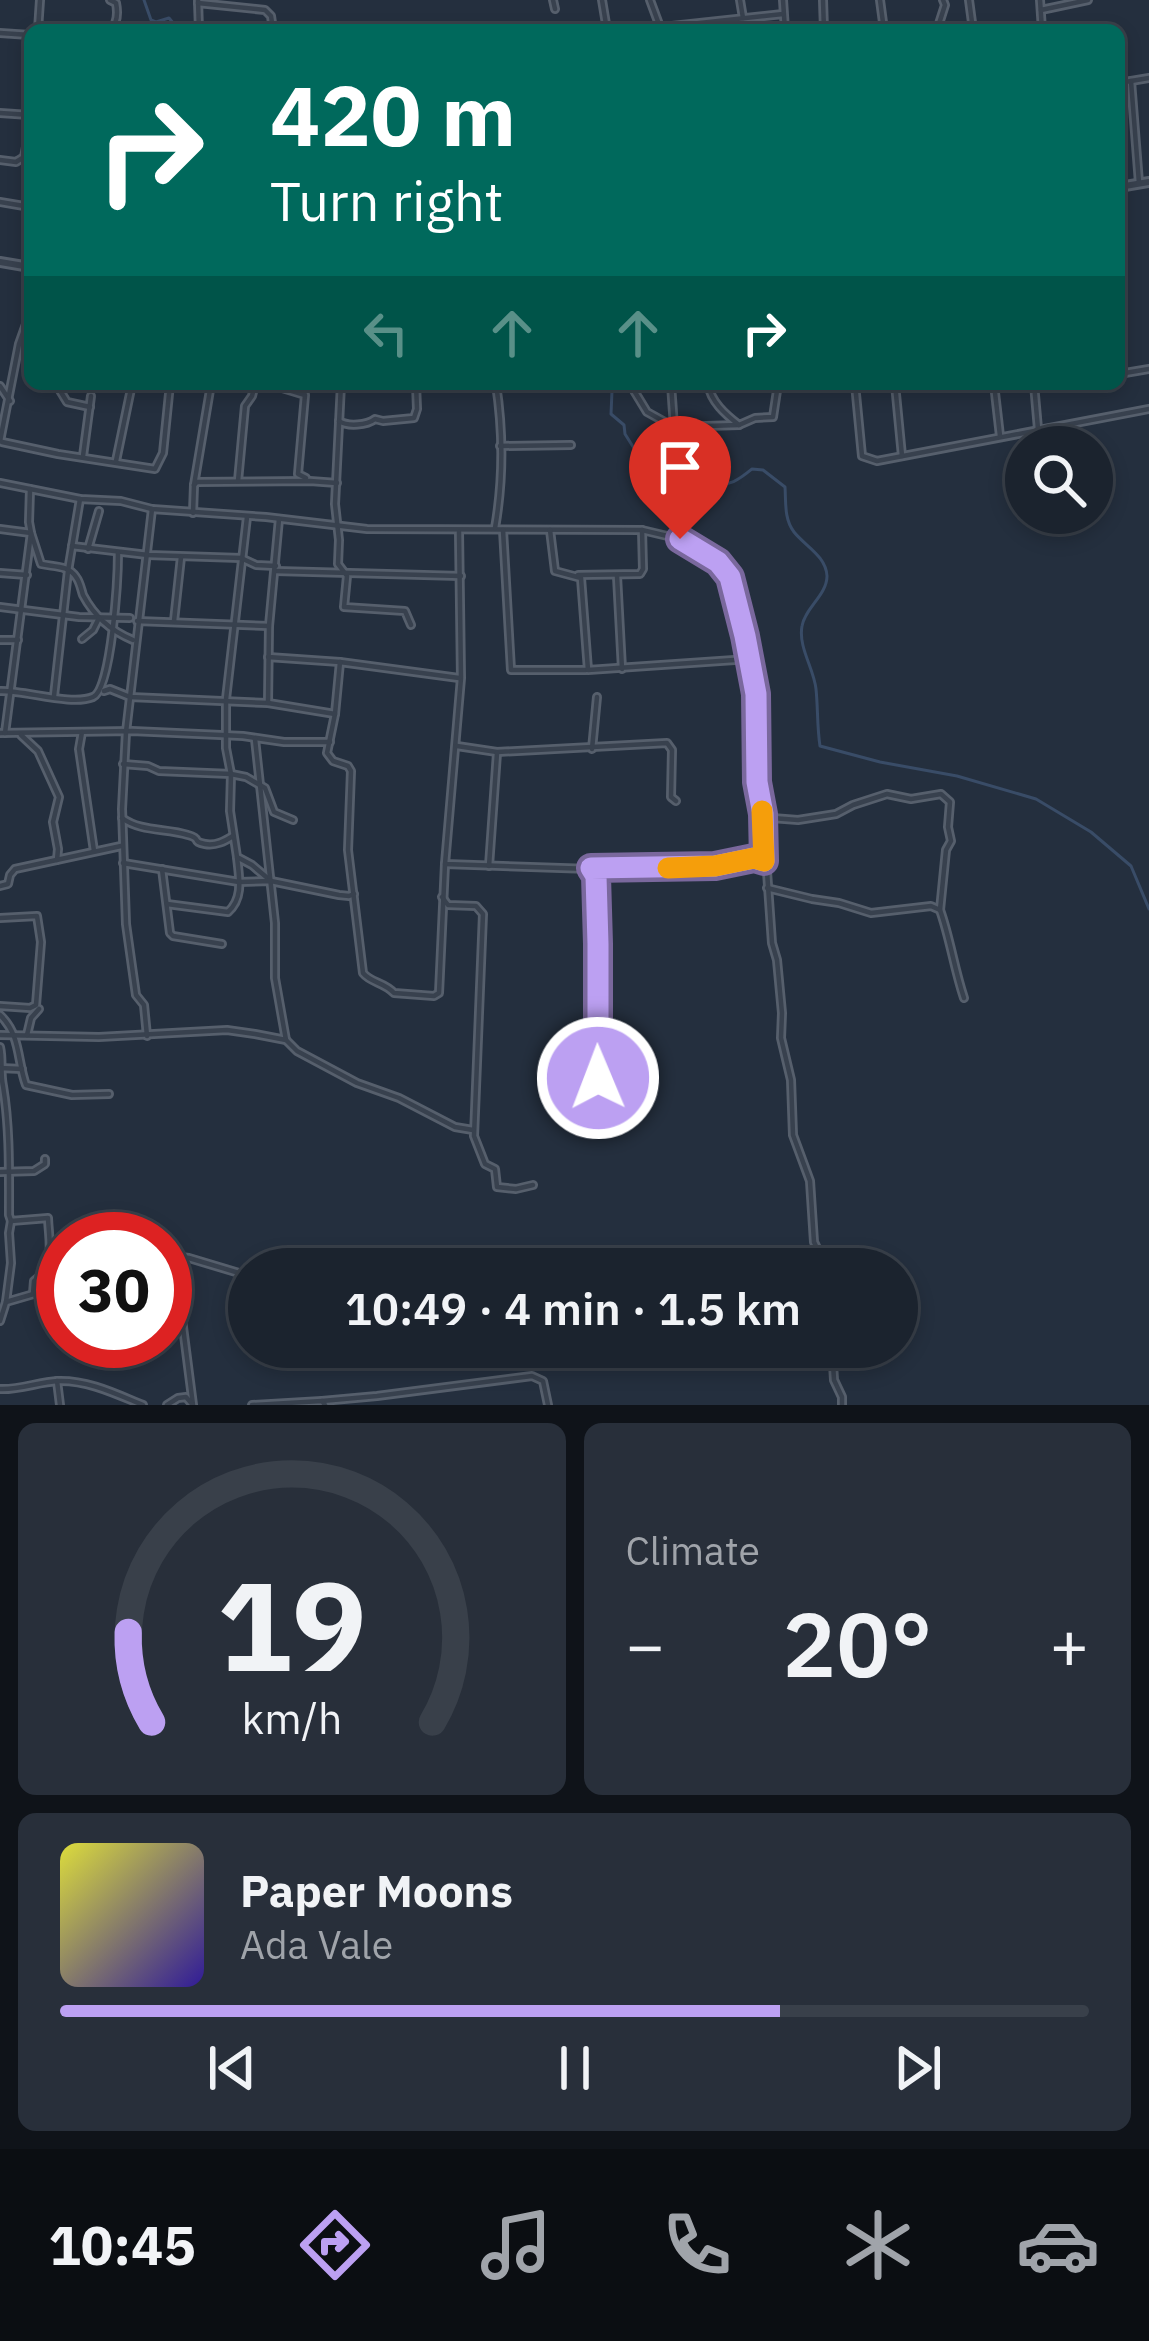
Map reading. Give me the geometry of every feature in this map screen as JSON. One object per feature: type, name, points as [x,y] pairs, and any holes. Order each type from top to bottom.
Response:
[{"type":"street","points":[[554,0],[555,9]]},
{"type":"street","points":[[740,0],[743,18]]},
{"type":"street","points":[[783,0],[784,24]]},
{"type":"street","points":[[1040,0],[1042,24]]},
{"type":"street","points":[[1041,10],[1088,0]]},
{"type":"street","points":[[198,2],[265,10],[272,24]]},
{"type":"street","points":[[688,24],[783,14]]},
{"type":"street","points":[[1125,82],[1149,78]]},
{"type":"street","points":[[1131,81],[1144,183]]},
{"type":"street","points":[[24,327],[5,389],[10,401],[1,441],[155,469],[163,453],[169,390]]},
{"type":"street","points":[[16,360],[24,361]]},
{"type":"street","points":[[60,390],[67,402],[90,406]]},
{"type":"street","points":[[115,463],[131,390]]},
{"type":"street","points":[[193,513],[210,390]]},
{"type":"street","points":[[238,482],[245,406],[254,390]]},
{"type":"street","points":[[289,390],[305,395],[298,474],[310,481]]},
{"type":"street","points":[[341,390],[335,497],[338,564],[346,576],[344,607],[405,611],[411,625]]},
{"type":"street","points":[[339,421],[414,418],[416,390]]},
{"type":"street","points":[[496,390],[499,530],[511,670],[622,669],[750,658]]},
{"type":"street","points":[[634,390],[647,412],[674,427],[739,425],[773,417],[777,390]]},
{"type":"street","points":[[671,390],[674,427]]},
{"type":"street","points":[[710,390],[722,411],[739,425]]},
{"type":"street","points":[[856,390],[862,456],[878,461],[1005,435]]},
{"type":"street","points":[[896,390],[902,456]]},
{"type":"street","points":[[995,390],[1000,436]]},
{"type":"street","points":[[1034,390],[1038,426]]},
{"type":"street","points":[[83,458],[92,396]]},
{"type":"street","points":[[1055,426],[1149,409]]},
{"type":"street","points":[[500,446],[571,445]]},
{"type":"street","points":[[0,483],[80,500],[338,526],[642,530],[680,539],[718,562],[730,577],[756,694],[757,794],[763,814],[781,1038],[790,1080],[793,1135],[809,1181],[817,1248]]},
{"type":"street","points":[[194,485],[337,484]]},
{"type":"street","points":[[30,489],[28,522],[41,564],[66,568],[99,618],[135,641]]},
{"type":"street","points":[[54,697],[80,500]]},
{"type":"street","points":[[146,1036],[126,924],[122,818],[134,619],[152,509]]},
{"type":"street","points":[[88,549],[99,511]]},
{"type":"street","points":[[167,904],[228,912],[239,895],[226,699],[247,517]]},
{"type":"street","points":[[268,703],[279,519]]},
{"type":"street","points":[[0,529],[31,532]]},
{"type":"street","points":[[340,662],[328,758],[351,771],[348,850],[364,976],[394,993],[434,996],[440,985],[442,897],[461,679],[459,530]]},
{"type":"street","points":[[550,530],[552,567],[558,574],[617,576],[640,574],[643,569],[642,530]]},
{"type":"street","points":[[31,532],[3,733],[126,732],[331,742]]},
{"type":"street","points":[[72,546],[148,555],[242,558],[276,569],[461,577]]},
{"type":"street","points":[[100,693],[114,617],[118,552]]},
{"type":"street","points":[[174,621],[182,557]]},
{"type":"street","points":[[0,573],[27,575]]},
{"type":"street","points":[[578,575],[588,670]]},
{"type":"street","points":[[617,576],[622,669]]},
{"type":"street","points":[[0,607],[99,618],[269,626]]},
{"type":"street","points":[[82,639],[99,618]]},
{"type":"street","points":[[0,640],[18,640]]},
{"type":"street","points":[[268,657],[461,679]]},
{"type":"street","points":[[103,684],[130,697],[226,699],[335,714]]},
{"type":"street","points":[[0,691],[77,699],[110,689]]},
{"type":"street","points":[[592,748],[597,697]]},
{"type":"street","points":[[82,732],[79,749],[94,851]]},
{"type":"street","points":[[17,733],[38,751],[60,798],[53,822],[57,860]]},
{"type":"street","points":[[255,739],[275,923],[275,978],[286,1040],[296,1051],[357,1083],[455,1127],[473,1130]]},
{"type":"street","points":[[457,746],[497,752],[670,745],[671,797],[676,801]]},
{"type":"street","points":[[489,866],[497,752]]},
{"type":"street","points":[[123,764],[159,771],[231,774],[259,782],[274,812],[293,820]]},
{"type":"street","points":[[763,814],[798,820],[836,814],[887,794],[911,799],[941,794],[950,802],[951,841],[940,910],[964,998]]},
{"type":"street","points":[[122,818],[131,825],[190,835],[208,845],[234,836]]},
{"type":"street","points":[[0,886],[8,884],[15,869],[122,846]]},
{"type":"street","points":[[237,857],[271,881]]},
{"type":"street","points":[[445,864],[591,868],[764,861]]},
{"type":"street","points":[[123,863],[354,894]]},
{"type":"street","points":[[591,868],[596,876],[598,1078]]},
{"type":"street","points":[[162,869],[167,924],[173,936],[223,944]]},
{"type":"street","points":[[767,888],[871,914],[931,906],[940,910]]},
{"type":"street","points":[[442,897],[448,905],[476,906],[483,914],[473,1130],[485,1164],[496,1168],[497,1187],[533,1185]]},
{"type":"street","points":[[0,918],[37,916],[41,942],[36,1005],[0,1006]]},
{"type":"street","points":[[27,1035],[39,1009]]},
{"type":"street","points":[[0,1015],[14,1035],[28,1086],[72,1095],[109,1094]]},
{"type":"street","points":[[0,1035],[146,1036],[227,1030],[286,1040]]},
{"type":"street","points":[[0,1047],[11,1221],[11,1263],[0,1321]]},
{"type":"street","points":[[1,1068],[22,1069]]},
{"type":"street","points":[[0,1172],[34,1171],[45,1160]]},
{"type":"street","points":[[11,1221],[36,1218]]},
{"type":"street","points":[[192,1259],[228,1270]]},
{"type":"street","points":[[33,1294],[36,1280]]},
{"type":"street","points":[[6,1302],[36,1293]]},
{"type":"street","points":[[188,1368],[193,1405]]},
{"type":"street","points":[[833,1368],[842,1405]]},
{"type":"street","points":[[252,1405],[323,1403],[532,1376],[543,1381],[548,1405]]},
{"type":"street","points":[[58,1382],[60,1405]]},
{"type":"street","points":[[0,1389],[78,1382],[143,1405]]},
{"type":"street","points":[[167,1405],[186,1397],[193,1405]]},
{"type":"waterway","points":[[144,0],[151,20],[169,18],[174,24]]},
{"type":"waterway","points":[[612,390],[611,414],[624,425],[642,461],[660,472],[675,500],[681,501],[683,484],[699,471],[723,484],[752,469],[763,470],[785,487],[791,527],[819,557],[827,576],[801,634],[816,689],[820,746],[1036,799],[1091,832],[1131,866],[1149,909]]},
{"type":"slow traffic","points":[[668,868],[754,858],[764,861],[762,811]]},
{"type":"route","points":[[598,1078],[596,876],[591,868],[764,861],[763,814],[757,794],[756,694],[730,577],[718,562],[680,539]]}]
